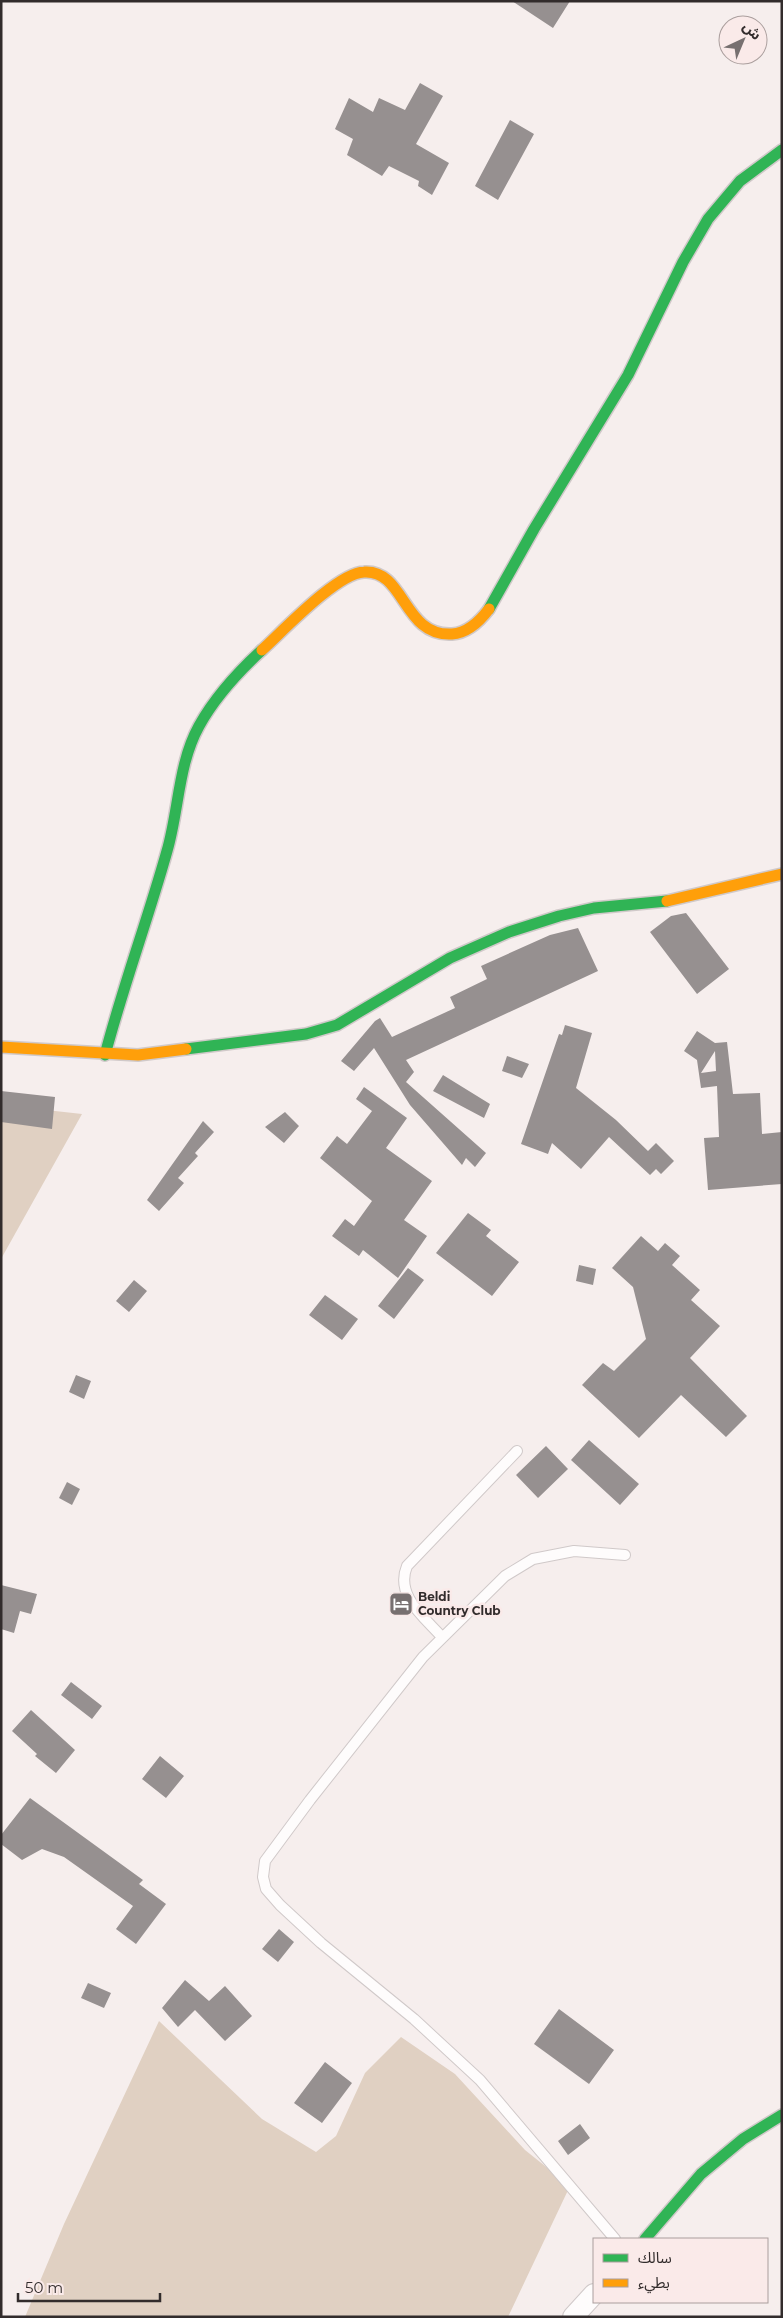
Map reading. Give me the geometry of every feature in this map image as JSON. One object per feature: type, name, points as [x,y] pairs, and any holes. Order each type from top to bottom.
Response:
[{"type":"street","points":[[105,1054],[126,976],[168,848],[186,757],[197,729],[212,705],[234,680],[299,616],[334,585],[358,572],[376,572],[391,582],[409,611],[426,628],[449,636],[471,630],[497,598],[534,530],[596,431],[655,322],[675,274],[712,212],[741,180],[782,150]]},
{"type":"street","points":[[1,1047],[105,1054],[147,1054],[306,1034],[337,1025],[450,958],[509,932],[559,916],[594,908],[674,900],[782,874]]},
{"type":"street","points":[[647,2238],[701,2174],[743,2139],[782,2115]]},
{"type":"street","points":[[573,2317],[593,2295]]},
{"type":"lane","points":[[441,1636],[406,1593],[403,1579],[407,1566],[517,1451]]},
{"type":"lane","points":[[614,2238],[480,2080],[414,2018],[321,1943],[280,1905],[266,1888],[263,1877],[265,1861],[316,1792],[422,1657],[441,1636],[505,1576],[533,1559],[574,1550],[626,1555]]},
{"type":"shaded area","points":[[1,1105],[82,1114],[1,1259]]},
{"type":"shaded area","points":[[159,2021],[262,2119],[316,2152],[336,2136],[365,2073],[401,2037],[455,2074],[525,2150],[570,2186],[508,2317],[25,2317],[64,2224]]},
{"type":"building","points":[[512,1],[570,1],[553,28]]},
{"type":"building","points":[[420,83],[443,96],[416,144],[449,163],[432,195],[418,186],[419,181],[389,166],[382,176],[347,155],[353,139],[335,129],[349,98],[373,112],[379,98],[405,110]]},
{"type":"building","points":[[510,120],[534,134],[498,200],[475,186]]},
{"type":"building","points":[[686,913],[729,969],[697,994],[650,932],[671,916]]},
{"type":"building","points":[[578,928],[598,971],[406,1060],[414,1072],[406,1082],[486,1153],[475,1167],[466,1158],[462,1165],[410,1105],[374,1048],[354,1071],[341,1061],[375,1021],[380,1018],[392,1037],[455,1008],[450,997],[487,979],[481,966],[550,935]]},
{"type":"building","points":[[565,1025],[592,1033],[576,1088],[616,1120],[648,1151],[656,1143],[674,1161],[661,1174],[656,1169],[650,1175],[609,1137],[581,1169],[552,1143],[548,1154],[521,1144],[559,1034],[562,1035]]},
{"type":"building","points":[[697,1031],[715,1043],[727,1042],[733,1094],[760,1093],[762,1134],[782,1132],[782,1184],[708,1190],[704,1138],[719,1137],[717,1086],[701,1088],[697,1060],[684,1051]],"holes":[[[715,1051],[716,1071],[701,1073]]]},
{"type":"building","points":[[507,1056],[529,1064],[522,1078],[502,1071]]},
{"type":"building","points":[[443,1075],[490,1104],[484,1118],[433,1091]]},
{"type":"building","points":[[364,1087],[407,1118],[386,1148],[432,1181],[404,1220],[427,1236],[398,1278],[363,1250],[359,1256],[332,1236],[345,1219],[354,1226],[372,1201],[320,1158],[337,1136],[347,1144],[372,1111],[356,1099]]},
{"type":"building","points":[[1,1091],[55,1097],[52,1129],[1,1122]]},
{"type":"building","points":[[285,1112],[299,1126],[284,1143],[265,1127]]},
{"type":"building","points":[[203,1121],[214,1132],[195,1153],[198,1156],[178,1178],[184,1183],[159,1211],[147,1200]]},
{"type":"building","points":[[468,1213],[491,1230],[486,1236],[519,1262],[492,1296],[436,1253]]},
{"type":"building","points":[[641,1236],[658,1251],[665,1243],[680,1256],[672,1265],[700,1290],[691,1300],[720,1326],[690,1358],[747,1416],[726,1437],[681,1395],[639,1438],[582,1385],[603,1363],[614,1371],[646,1339],[633,1287],[612,1268]]},
{"type":"building","points":[[579,1265],[596,1269],[593,1285],[576,1281]]},
{"type":"building","points":[[408,1268],[424,1280],[394,1319],[378,1306]]},
{"type":"building","points":[[134,1280],[147,1291],[129,1312],[116,1301]]},
{"type":"building","points":[[325,1295],[358,1319],[342,1340],[309,1315]]},
{"type":"building","points":[[76,1375],[91,1381],[84,1399],[69,1392]]},
{"type":"building","points":[[589,1440],[639,1484],[620,1505],[571,1460]]},
{"type":"building","points":[[546,1446],[568,1469],[538,1498],[516,1475]]},
{"type":"building","points":[[67,1482],[80,1489],[72,1505],[59,1498]]},
{"type":"building","points":[[1,1585],[37,1594],[31,1614],[20,1611],[14,1633],[1,1629]]},
{"type":"building","points":[[71,1682],[102,1706],[92,1719],[61,1695]]},
{"type":"building","points":[[31,1710],[75,1750],[56,1773],[35,1756],[37,1754],[12,1731]]},
{"type":"building","points":[[160,1756],[184,1776],[166,1798],[142,1779]]},
{"type":"building","points":[[30,1798],[143,1880],[139,1884],[166,1904],[136,1944],[116,1929],[133,1906],[64,1857],[42,1849],[22,1860],[1,1844],[1,1835]]},
{"type":"building","points":[[279,1929],[294,1942],[278,1962],[262,1949]]},
{"type":"building","points":[[185,1980],[209,2001],[225,1986],[252,2016],[225,2041],[195,2010],[178,2027],[162,2008]]},
{"type":"building","points":[[88,1983],[111,1993],[104,2008],[81,1998]]},
{"type":"building","points":[[559,2009],[614,2050],[589,2084],[534,2044]]},
{"type":"building","points":[[325,2062],[352,2083],[322,2123],[294,2103]]},
{"type":"building","points":[[580,2124],[590,2138],[568,2155],[558,2141]]},
{"type":"traffic: fast","points":[[489,609],[534,529],[628,375],[683,262],[708,219],[740,181],[782,150]]},
{"type":"traffic: fast","points":[[105,1055],[167,851],[183,771],[192,741],[205,715],[220,695],[262,650]]},
{"type":"traffic: fast","points":[[186,1049],[306,1034],[337,1025],[450,958],[509,932],[559,916],[594,908],[667,901]]},
{"type":"traffic: fast","points":[[646,2238],[701,2174],[743,2139],[782,2115]]},
{"type":"traffic: slow","points":[[262,650],[325,592],[353,575],[364,572],[378,574],[388,581],[413,615],[423,625],[436,632],[452,634],[468,629],[478,622],[489,609]]},
{"type":"traffic: slow","points":[[667,901],[782,874]]},
{"type":"traffic: slow","points":[[1,1047],[138,1055],[186,1049]]},
{"type":"place","name":"Beldi Country Club","points":[[401,1604]]}]
